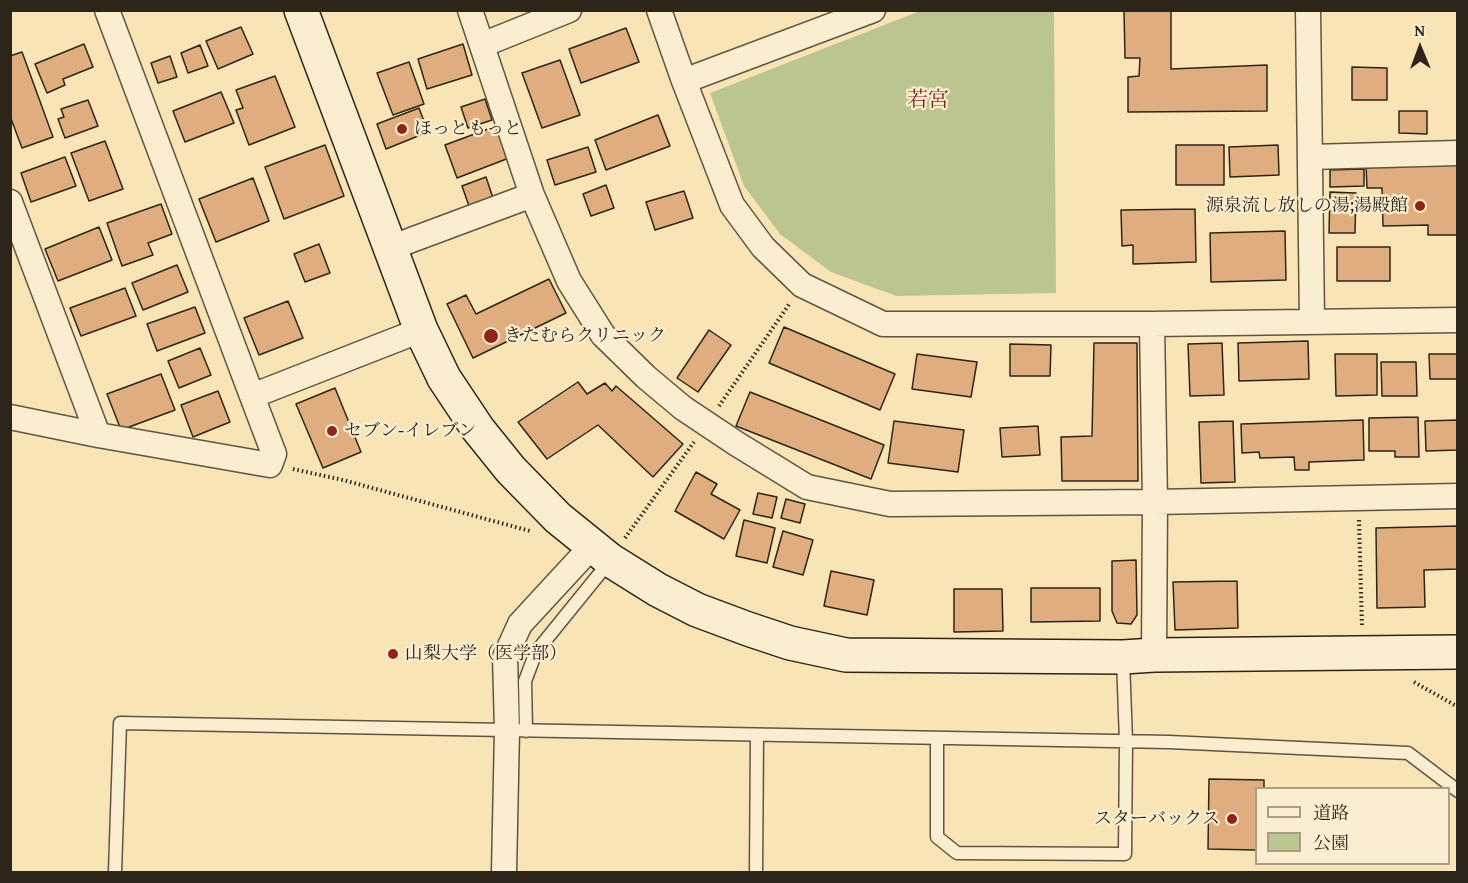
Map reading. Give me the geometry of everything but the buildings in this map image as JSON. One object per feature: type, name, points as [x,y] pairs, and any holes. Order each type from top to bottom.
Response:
[{"type":"street","points":[[10,417],[270,465],[273,454],[107,10]]},
{"type":"street","points":[[301,10],[421,330],[444,378],[478,429],[511,470],[550,510],[601,553],[658,590],[697,610],[790,643],[846,655],[1139,656],[1458,652]]},
{"type":"street","points":[[470,10],[532,195],[569,281],[603,335],[646,377],[683,408],[736,444],[807,487],[890,504],[1458,496]]},
{"type":"street","points":[[482,45],[569,10]]},
{"type":"street","points":[[659,10],[732,206],[763,247],[802,285],[883,324],[1152,324],[1458,320]]},
{"type":"street","points":[[684,81],[830,18],[873,10]]},
{"type":"street","points":[[1308,10],[1312,321]]},
{"type":"street","points":[[1310,157],[1458,153]]},
{"type":"street","points":[[390,248],[532,195]]},
{"type":"street","points":[[10,202],[98,435]]},
{"type":"street","points":[[1139,656],[1155,502],[1152,324]]},
{"type":"street","points":[[252,396],[421,330]]},
{"type":"street","points":[[504,873],[516,730],[505,657],[520,624],[601,553]]},
{"type":"lane","points":[[937,738],[937,837],[957,853],[1125,854],[1126,742],[1139,656]]},
{"type":"lane","points":[[115,873],[120,723],[1181,743],[1408,753],[1458,790]]},
{"type":"lane","points":[[756,873],[758,735]]},
{"type":"path","points":[[270,465],[343,480],[536,532]]},
{"type":"path","points":[[1359,498],[1362,653]]},
{"type":"green space","points":[[920,11],[1054,11],[1056,293],[896,296],[831,272],[780,234],[744,186],[710,93]]},
{"type":"place","name":"ほっともっと","points":[[402,129]]},
{"type":"place","name":"源泉流し放しの湯;湯殿館","points":[[1420,206]]},
{"type":"place","name":"きたむらクリニック","points":[[491,336]]},
{"type":"place","name":"セブン-イレブン","points":[[332,431]]},
{"type":"place","name":"山梨大学（医学部）","points":[[393,654]]},
{"type":"place","name":"スターバックス","points":[[1232,819]]},
{"type":"district","name":"若宮","points":[[928,101]]}]
